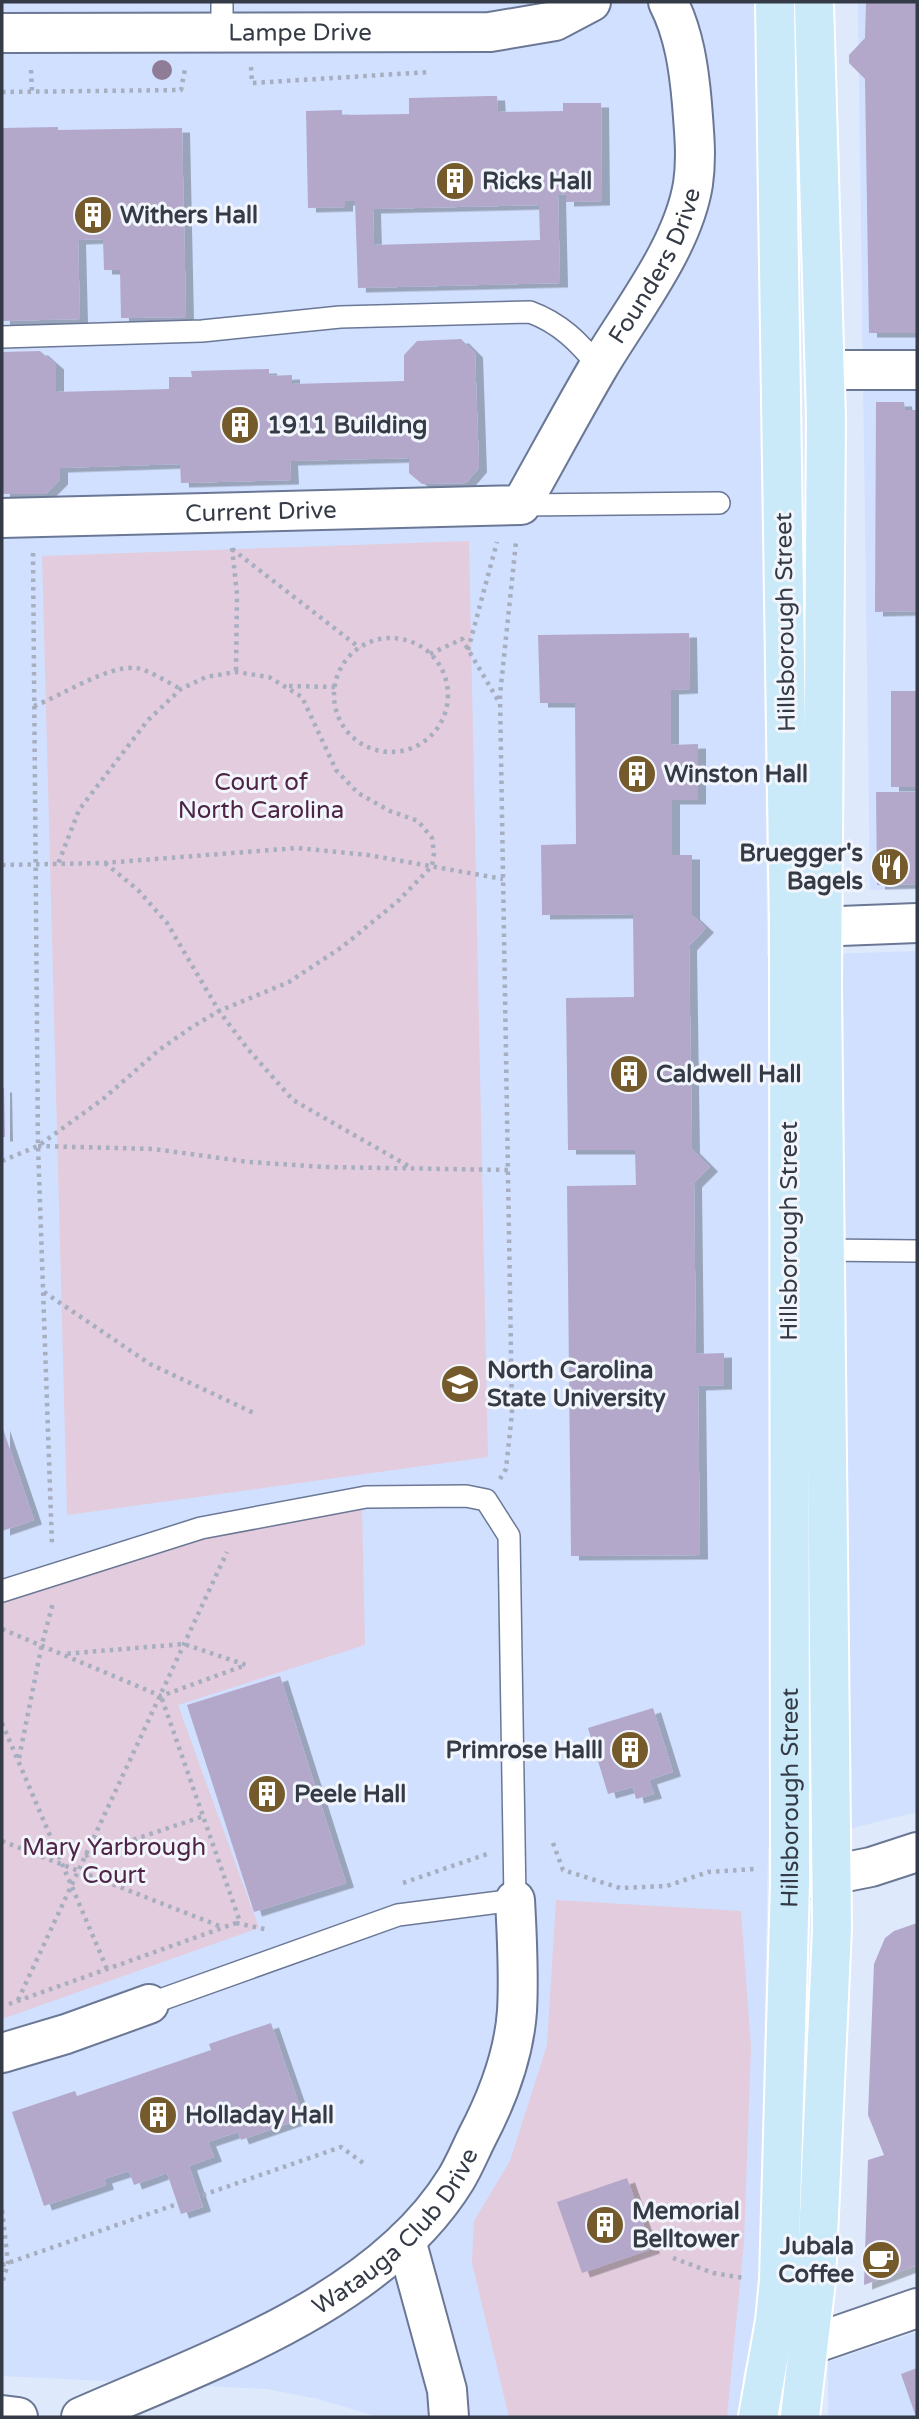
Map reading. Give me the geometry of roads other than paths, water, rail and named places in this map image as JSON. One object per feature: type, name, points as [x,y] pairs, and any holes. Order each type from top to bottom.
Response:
[{"type":"main road","name":"Hillsborough Street","points":[[775,2],[806,928],[823,1250],[831,1874],[829,2021],[816,2281],[800,2417]]},
{"type":"main road","name":"Hillsborough Street","points":[[758,2417],[775,2321],[779,2280],[775,1875],[826,370],[814,2]]},
{"type":"street","name":"Lampe Drive","points":[[2,33],[222,16],[249,35],[489,32],[555,21],[591,2]]},
{"type":"street","name":"Founders Drive","points":[[510,520],[598,367],[646,291],[678,230],[693,186],[696,159],[690,78],[678,21],[668,2]]},
{"type":"street","points":[[826,370],[917,370]]},
{"type":"street","name":"Current Drive","points":[[2,518],[231,530],[510,520]]},
{"type":"street","points":[[806,928],[917,923]]},
{"type":"street","points":[[775,1875],[831,1874],[871,1867],[917,1852]]},
{"type":"street","name":"Watauga Club Drive","points":[[81,2417],[264,2336],[306,2314],[358,2281],[406,2240],[455,2180],[493,2105],[500,2085],[517,2013],[515,1900]]},
{"type":"street","points":[[2,2053],[66,2034],[149,2004]]},
{"type":"street","points":[[406,2240],[447,2390],[449,2417]]},
{"type":"street","points":[[810,2345],[917,2308]]},
{"type":"street","points":[[2,2415],[18,2417]]},
{"type":"lane","points":[[2,337],[202,331],[340,317],[530,312],[552,320],[582,346],[598,367]]},
{"type":"lane","points":[[510,520],[719,503]]},
{"type":"lane","points":[[823,1250],[917,1251]]},
{"type":"lane","points":[[2,1591],[224,1524],[366,1497],[466,1496],[486,1500],[509,1536],[515,1900],[398,1914],[149,2004]]},
{"type":"place","name":"Ricks Hall","points":[[455,181]]},
{"type":"place","name":"Withers Hall","points":[[93,215]]},
{"type":"place","name":"1911 Building","points":[[240,425]]},
{"type":"place","name":"Winston Hall","points":[[637,774]]},
{"type":"place","name":"Bruegger's Bagels","points":[[890,867]]},
{"type":"place","name":"Caldwell Hall","points":[[629,1074]]},
{"type":"place","name":"North Carolina State University","points":[[460,1384]]},
{"type":"place","name":"Primrose Halll","points":[[630,1750]]},
{"type":"place","name":"Peele Hall","points":[[267,1794]]},
{"type":"place","name":"Holladay Hall","points":[[158,2115]]},
{"type":"place","name":"Memorial Belltower","points":[[605,2225]]},
{"type":"place","name":"Jubala Coffee","points":[[881,2260]]},
{"type":"park label","name":"Court of North Carolina","points":[[261,796]]},
{"type":"park label","name":"Mary Yarbrough Court","points":[[114,1861]]}]
